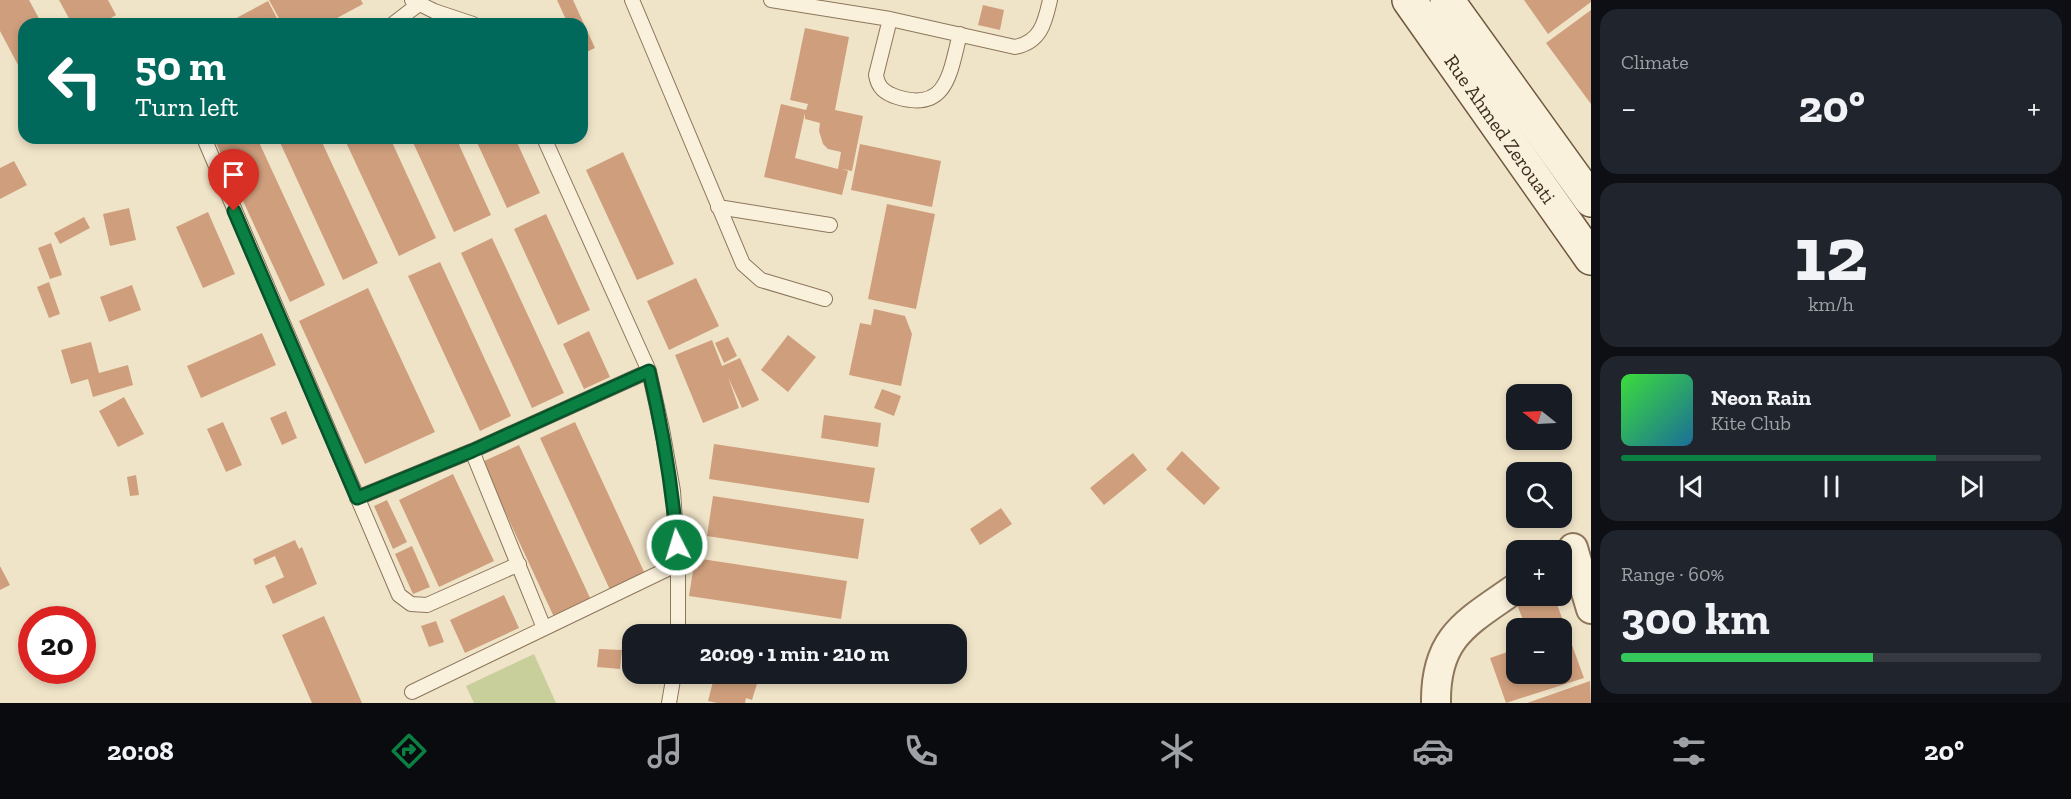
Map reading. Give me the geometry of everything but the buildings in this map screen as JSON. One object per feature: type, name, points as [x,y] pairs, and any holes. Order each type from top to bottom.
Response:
[{"type":"main road","name":"Rue Ahmed Zerouati","points":[[1409,0],[1591,258]]},
{"type":"main road","points":[[1447,0],[1591,200]]},
{"type":"street","points":[[1575,546],[1591,609]]},
{"type":"street","points":[[1436,703],[1436,676],[1451,640],[1464,625],[1506,595]]},
{"type":"lane","points":[[632,0],[743,264],[751,273],[772,285],[825,299]]},
{"type":"lane","points":[[771,0],[890,19],[1007,46],[1024,45],[1038,36],[1050,0]]},
{"type":"lane","points":[[399,18],[416,2],[457,18]]},
{"type":"lane","points":[[890,19],[876,75],[878,82],[887,93],[915,101],[932,98],[945,85],[960,34]]},
{"type":"lane","points":[[207,144],[395,589],[405,601],[411,604],[426,605],[519,564]]},
{"type":"lane","points":[[547,144],[649,371],[663,429],[673,491],[678,564],[678,624]]},
{"type":"lane","points":[[718,207],[830,225]]},
{"type":"lane","points":[[357,498],[472,451],[649,371]]},
{"type":"lane","points":[[472,451],[544,628]]},
{"type":"lane","points":[[412,692],[678,564]]},
{"type":"lane","points":[[669,703],[672,684]]},
{"type":"green space","points":[[534,654],[556,703],[474,703],[466,686]]},
{"type":"route","points":[[234,211],[357,498],[472,451],[649,371],[663,429],[673,491],[677,545]]}]
